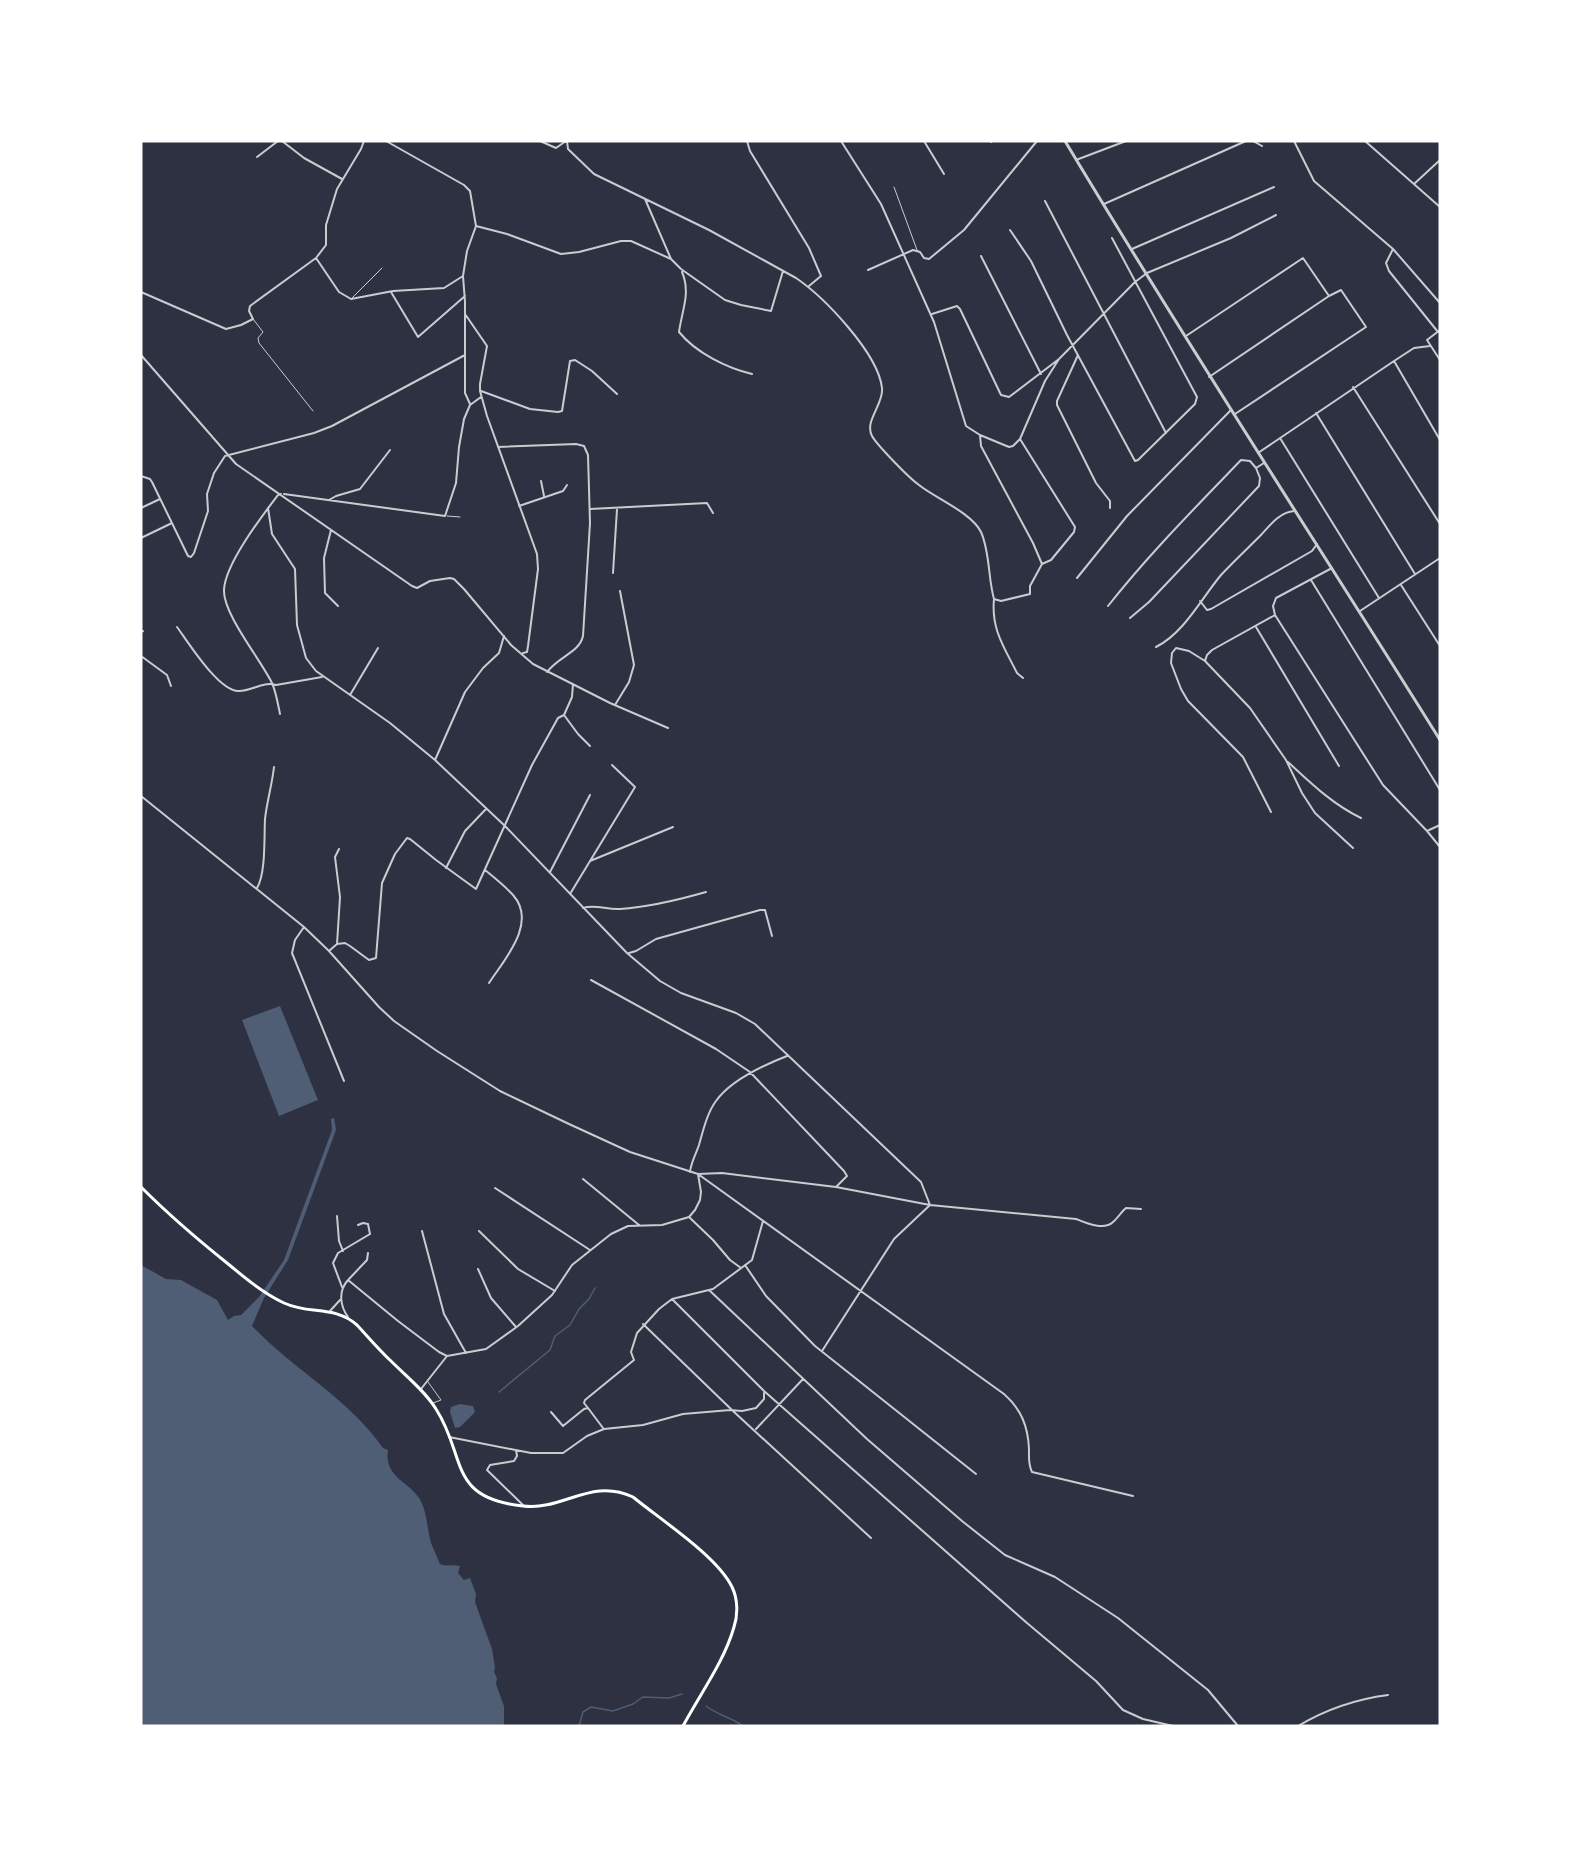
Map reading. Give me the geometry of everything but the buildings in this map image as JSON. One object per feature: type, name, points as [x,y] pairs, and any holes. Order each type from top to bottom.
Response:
[{"type":"main road","points":[[141,1187],[199,1240],[271,1295],[300,1309],[330,1311],[348,1317],[432,1403],[449,1437],[464,1478],[474,1490],[501,1502],[526,1507],[537,1507],[600,1490],[623,1492],[633,1497],[694,1546],[723,1574],[732,1587],[737,1608],[735,1625],[718,1663],[683,1726]]},
{"type":"street","points":[[256,157],[280,141],[304,158],[342,179]]},
{"type":"street","points":[[141,292],[226,329],[253,319],[249,311],[250,306],[316,258],[326,244],[326,225],[334,196],[342,179],[362,149],[364,141]]},
{"type":"street","points":[[386,141],[468,188],[476,226],[467,251],[463,276],[465,393],[470,405]]},
{"type":"street","points":[[540,141],[556,148],[566,141],[568,149],[594,174],[709,230],[808,286],[848,326],[876,369],[882,387],[881,399],[870,426],[872,438],[918,485],[946,501],[980,531],[994,599],[995,627],[1017,673],[1023,678]]},
{"type":"street","points":[[747,141],[750,151],[820,270],[821,276],[808,286]]},
{"type":"street","points":[[841,141],[881,204],[931,314],[966,426],[980,435],[1009,447],[1013,446],[1020,439],[1045,381],[1059,359]]},
{"type":"street","points":[[924,141],[944,174]]},
{"type":"street","points":[[868,270],[903,253],[917,250],[926,260],[929,259],[964,230],[1037,141]]},
{"type":"street","points":[[1065,141],[1209,377],[1296,510],[1440,740]]},
{"type":"street","points":[[1076,160],[1126,141]]},
{"type":"street","points":[[1104,204],[1246,141]]},
{"type":"street","points":[[1253,141],[1262,146]]},
{"type":"street","points":[[1294,141],[1314,181],[1393,249],[1440,303]]},
{"type":"street","points":[[1365,141],[1440,207]]},
{"type":"street","points":[[1414,184],[1440,160]]},
{"type":"street","points":[[1132,249],[1274,187]]},
{"type":"street","points":[[645,199],[671,259]]},
{"type":"street","points":[[1045,201],[1167,433]]},
{"type":"street","points":[[931,314],[953,306],[960,309],[1001,395],[1010,397],[1059,359],[1135,282],[1147,273],[1231,238],[1276,215]]},
{"type":"street","points":[[476,226],[507,234],[561,254],[579,252],[621,241],[631,241],[671,259],[681,269],[725,300],[771,311],[783,271]]},
{"type":"street","points":[[1010,230],[1031,261],[1072,345],[1132,458],[1138,460],[1195,404],[1197,397],[1112,238]]},
{"type":"street","points":[[1393,249],[1386,263],[1389,271],[1439,331],[1427,340],[1440,360]]},
{"type":"street","points":[[981,256],[1041,374]]},
{"type":"street","points":[[316,258],[339,292],[351,299],[392,292],[444,288],[463,276]]},
{"type":"street","points":[[1186,336],[1303,258],[1329,296]]},
{"type":"street","points":[[681,269],[687,283],[687,292],[679,332],[699,349],[732,369],[752,374]]},
{"type":"street","points":[[1077,578],[1126,516],[1233,412],[1366,327],[1341,290],[1209,377]]},
{"type":"street","points":[[392,292],[418,337],[465,296]]},
{"type":"street","points":[[465,314],[487,346],[480,391],[497,447],[538,561],[528,646],[526,652],[522,654]]},
{"type":"street","points":[[1257,453],[1414,348],[1430,346]]},
{"type":"street","points":[[141,355],[236,464],[412,586],[417,588],[423,583],[454,579],[532,664],[668,728]]},
{"type":"street","points":[[141,476],[150,479],[188,556],[191,557],[208,511],[207,494],[213,475],[227,455],[314,433],[332,426],[465,355]]},
{"type":"street","points":[[1078,355],[1057,400],[1057,405],[1096,483],[1110,501],[1110,508]]},
{"type":"street","points":[[480,391],[530,409],[562,411],[570,361],[575,360],[592,371],[617,394]]},
{"type":"street","points":[[1394,361],[1440,440]]},
{"type":"street","points":[[1353,387],[1440,524]]},
{"type":"street","points":[[280,714],[273,684],[229,610],[224,593],[228,577],[241,548],[268,508],[281,494],[445,516],[456,483],[460,436],[470,405],[482,397]]},
{"type":"street","points":[[1316,413],[1415,574]]},
{"type":"street","points":[[980,435],[981,446],[1042,564]]},
{"type":"street","points":[[1280,438],[1379,598]]},
{"type":"street","points":[[994,599],[1001,602],[1030,594],[1030,586],[1042,564],[1051,560],[1074,532],[1075,527],[1020,439]]},
{"type":"street","points":[[497,447],[576,444],[584,446],[588,455],[590,510],[581,643],[555,662],[547,672]]},
{"type":"street","points":[[329,500],[360,489],[390,450]]},
{"type":"street","points":[[1108,606],[1167,536],[1241,460],[1250,461],[1256,468],[1260,486],[1131,618]]},
{"type":"street","points":[[1256,468],[1264,463]]},
{"type":"street","points":[[542,481],[544,497]]},
{"type":"street","points":[[518,506],[563,491],[567,485]]},
{"type":"street","points":[[141,508],[160,499]]},
{"type":"street","points":[[590,510],[707,503],[713,513]]},
{"type":"street","points":[[268,508],[272,534],[295,569],[297,625],[301,645],[306,658],[322,677],[390,723],[435,760],[505,826],[627,953],[669,987],[748,1019],[766,1033],[787,1056],[921,1182],[930,1205]]},
{"type":"street","points":[[613,573],[617,509]]},
{"type":"street","points":[[1156,647],[1179,628],[1223,573],[1275,520],[1286,511],[1296,510]]},
{"type":"street","points":[[141,538],[172,524]]},
{"type":"street","points":[[331,530],[324,558],[325,593],[338,606]]},
{"type":"street","points":[[1200,601],[1207,610],[1211,609],[1312,551],[1317,544]]},
{"type":"street","points":[[1359,611],[1440,558]]},
{"type":"street","points":[[1332,568],[1276,598],[1273,606],[1275,615],[1383,785],[1440,847]]},
{"type":"street","points":[[1310,579],[1440,790]]},
{"type":"street","points":[[1401,584],[1440,646]]},
{"type":"street","points":[[615,705],[629,682],[634,665],[620,591]]},
{"type":"street","points":[[1205,662],[1212,650],[1275,615]]},
{"type":"street","points":[[177,627],[195,652],[226,687],[237,692],[269,682],[273,684],[322,677]]},
{"type":"street","points":[[1256,627],[1339,766]]},
{"type":"street","points":[[435,760],[465,692],[483,668],[500,653],[504,636]]},
{"type":"street","points":[[350,695],[378,648]]},
{"type":"street","points":[[1271,812],[1243,757],[1188,701],[1181,689],[1171,663],[1172,653],[1176,648],[1182,648],[1205,662],[1250,708],[1286,760],[1302,793],[1315,813],[1353,848]]},
{"type":"street","points":[[141,656],[167,675],[171,686]]},
{"type":"street","points":[[329,951],[337,944],[345,943],[369,960],[376,958],[382,883],[404,839],[410,839],[477,889],[548,733],[558,718],[564,715],[572,697],[573,684]]},
{"type":"street","points":[[564,715],[590,746]]},
{"type":"street","points":[[1286,760],[1325,796],[1361,818]]},
{"type":"street","points":[[570,894],[635,787],[612,765]]},
{"type":"street","points":[[256,888],[260,883],[266,816],[274,767]]},
{"type":"street","points":[[550,872],[590,795]]},
{"type":"street","points":[[141,796],[304,927],[394,1021],[500,1091],[630,1152],[698,1174],[722,1173],[836,1187],[930,1205],[1076,1219],[1091,1225],[1107,1226],[1114,1222],[1126,1208],[1141,1209]]},
{"type":"street","points":[[446,868],[465,831],[486,808]]},
{"type":"street","points":[[1427,831],[1440,825]]},
{"type":"street","points":[[590,861],[673,827]]},
{"type":"street","points":[[337,944],[340,897],[335,857],[339,849]]},
{"type":"street","points":[[486,870],[514,895],[521,910],[522,920],[512,949],[489,983]]},
{"type":"street","points":[[583,908],[616,909],[660,904],[706,892]]},
{"type":"street","points":[[627,953],[636,951],[656,939],[760,910],[765,910],[772,936]]},
{"type":"street","points":[[304,927],[295,940],[292,953],[344,1081]]},
{"type":"street","points":[[591,980],[716,1048],[750,1072],[844,1171],[847,1176],[836,1187]]},
{"type":"street","points":[[690,1172],[705,1124],[716,1101],[750,1072],[787,1056]]},
{"type":"street","points":[[348,1280],[429,1346],[447,1356],[493,1346],[555,1291],[572,1265],[619,1230],[639,1225],[662,1225],[689,1217],[700,1200],[698,1174]]},
{"type":"street","points":[[698,1174],[1012,1401],[1023,1418],[1027,1433],[1029,1465],[1032,1472],[1133,1496]]},
{"type":"street","points":[[584,1179],[639,1225]]},
{"type":"street","points":[[495,1188],[590,1250]]},
{"type":"street","points":[[822,1352],[894,1239],[930,1205]]},
{"type":"street","points":[[337,1216],[339,1241],[343,1251]]},
{"type":"street","points":[[689,1217],[730,1260],[741,1268]]},
{"type":"street","points":[[604,1429],[584,1403],[585,1400],[634,1360],[631,1352],[633,1344],[643,1324],[672,1299],[709,1290],[752,1260],[763,1221]]},
{"type":"street","points":[[343,1288],[333,1263],[336,1256],[370,1234],[368,1224],[363,1223],[358,1226]]},
{"type":"street","points":[[422,1231],[444,1314],[466,1353]]},
{"type":"street","points":[[479,1231],[518,1269],[555,1291]]},
{"type":"street","points":[[348,1317],[342,1309],[343,1288],[367,1260],[368,1253]]},
{"type":"street","points":[[745,1265],[774,1305],[822,1352],[976,1474]]},
{"type":"street","points":[[478,1269],[491,1298],[516,1327]]},
{"type":"street","points":[[709,1290],[867,1439],[1005,1556],[1055,1578],[1118,1618],[1208,1690],[1238,1726]]},
{"type":"street","points":[[330,1311],[341,1299]]},
{"type":"street","points":[[672,1299],[764,1391],[1027,1623],[1096,1680],[1123,1710],[1143,1719],[1173,1726]]},
{"type":"street","points":[[643,1324],[871,1538]]},
{"type":"street","points":[[420,1390],[447,1356]]},
{"type":"street","points":[[756,1430],[804,1379]]},
{"type":"street","points":[[449,1437],[542,1454],[563,1453],[587,1436],[604,1429],[643,1425],[683,1414],[756,1408],[764,1399],[764,1391]]},
{"type":"street","points":[[551,1412],[563,1426],[588,1408]]},
{"type":"street","points":[[516,1450],[514,1461],[490,1465],[487,1470],[526,1507]]},
{"type":"street","points":[[1298,1726],[1330,1710],[1369,1697],[1388,1695]]},
{"type":"lane","points":[[894,187],[917,250]]},
{"type":"lane","points":[[351,299],[382,268]]},
{"type":"lane","points":[[253,319],[263,332],[258,338],[260,343],[313,411]]},
{"type":"lane","points":[[445,516],[460,517]]},
{"type":"lane","points":[[428,1382],[441,1400],[432,1403]]},
{"type":"water","points":[[280,1006],[318,1100],[279,1116],[242,1020]]},
{"type":"water","points":[[334,1118],[336,1130],[288,1260],[264,1298],[252,1326],[285,1357],[354,1414],[383,1448],[388,1450],[388,1459],[393,1473],[414,1492],[422,1503],[431,1543],[440,1564],[460,1566],[458,1573],[464,1580],[470,1578],[476,1594],[475,1602],[492,1649],[496,1684],[504,1706],[504,1724],[503,1726],[141,1726],[141,1265],[166,1279],[181,1280],[217,1300],[228,1320],[241,1315],[259,1297],[284,1260],[332,1130],[331,1119]]},
{"type":"water","points":[[460,1404],[473,1406],[475,1412],[460,1427],[455,1428],[450,1412],[451,1407]]},
{"type":"waterway","points":[[499,1392],[550,1350],[555,1336],[570,1325],[595,1288]]},
{"type":"waterway","points":[[579,1726],[583,1712],[591,1707],[613,1711],[633,1704],[643,1697],[669,1698],[682,1694]]},
{"type":"waterway","points":[[706,1706],[743,1726]]}]
